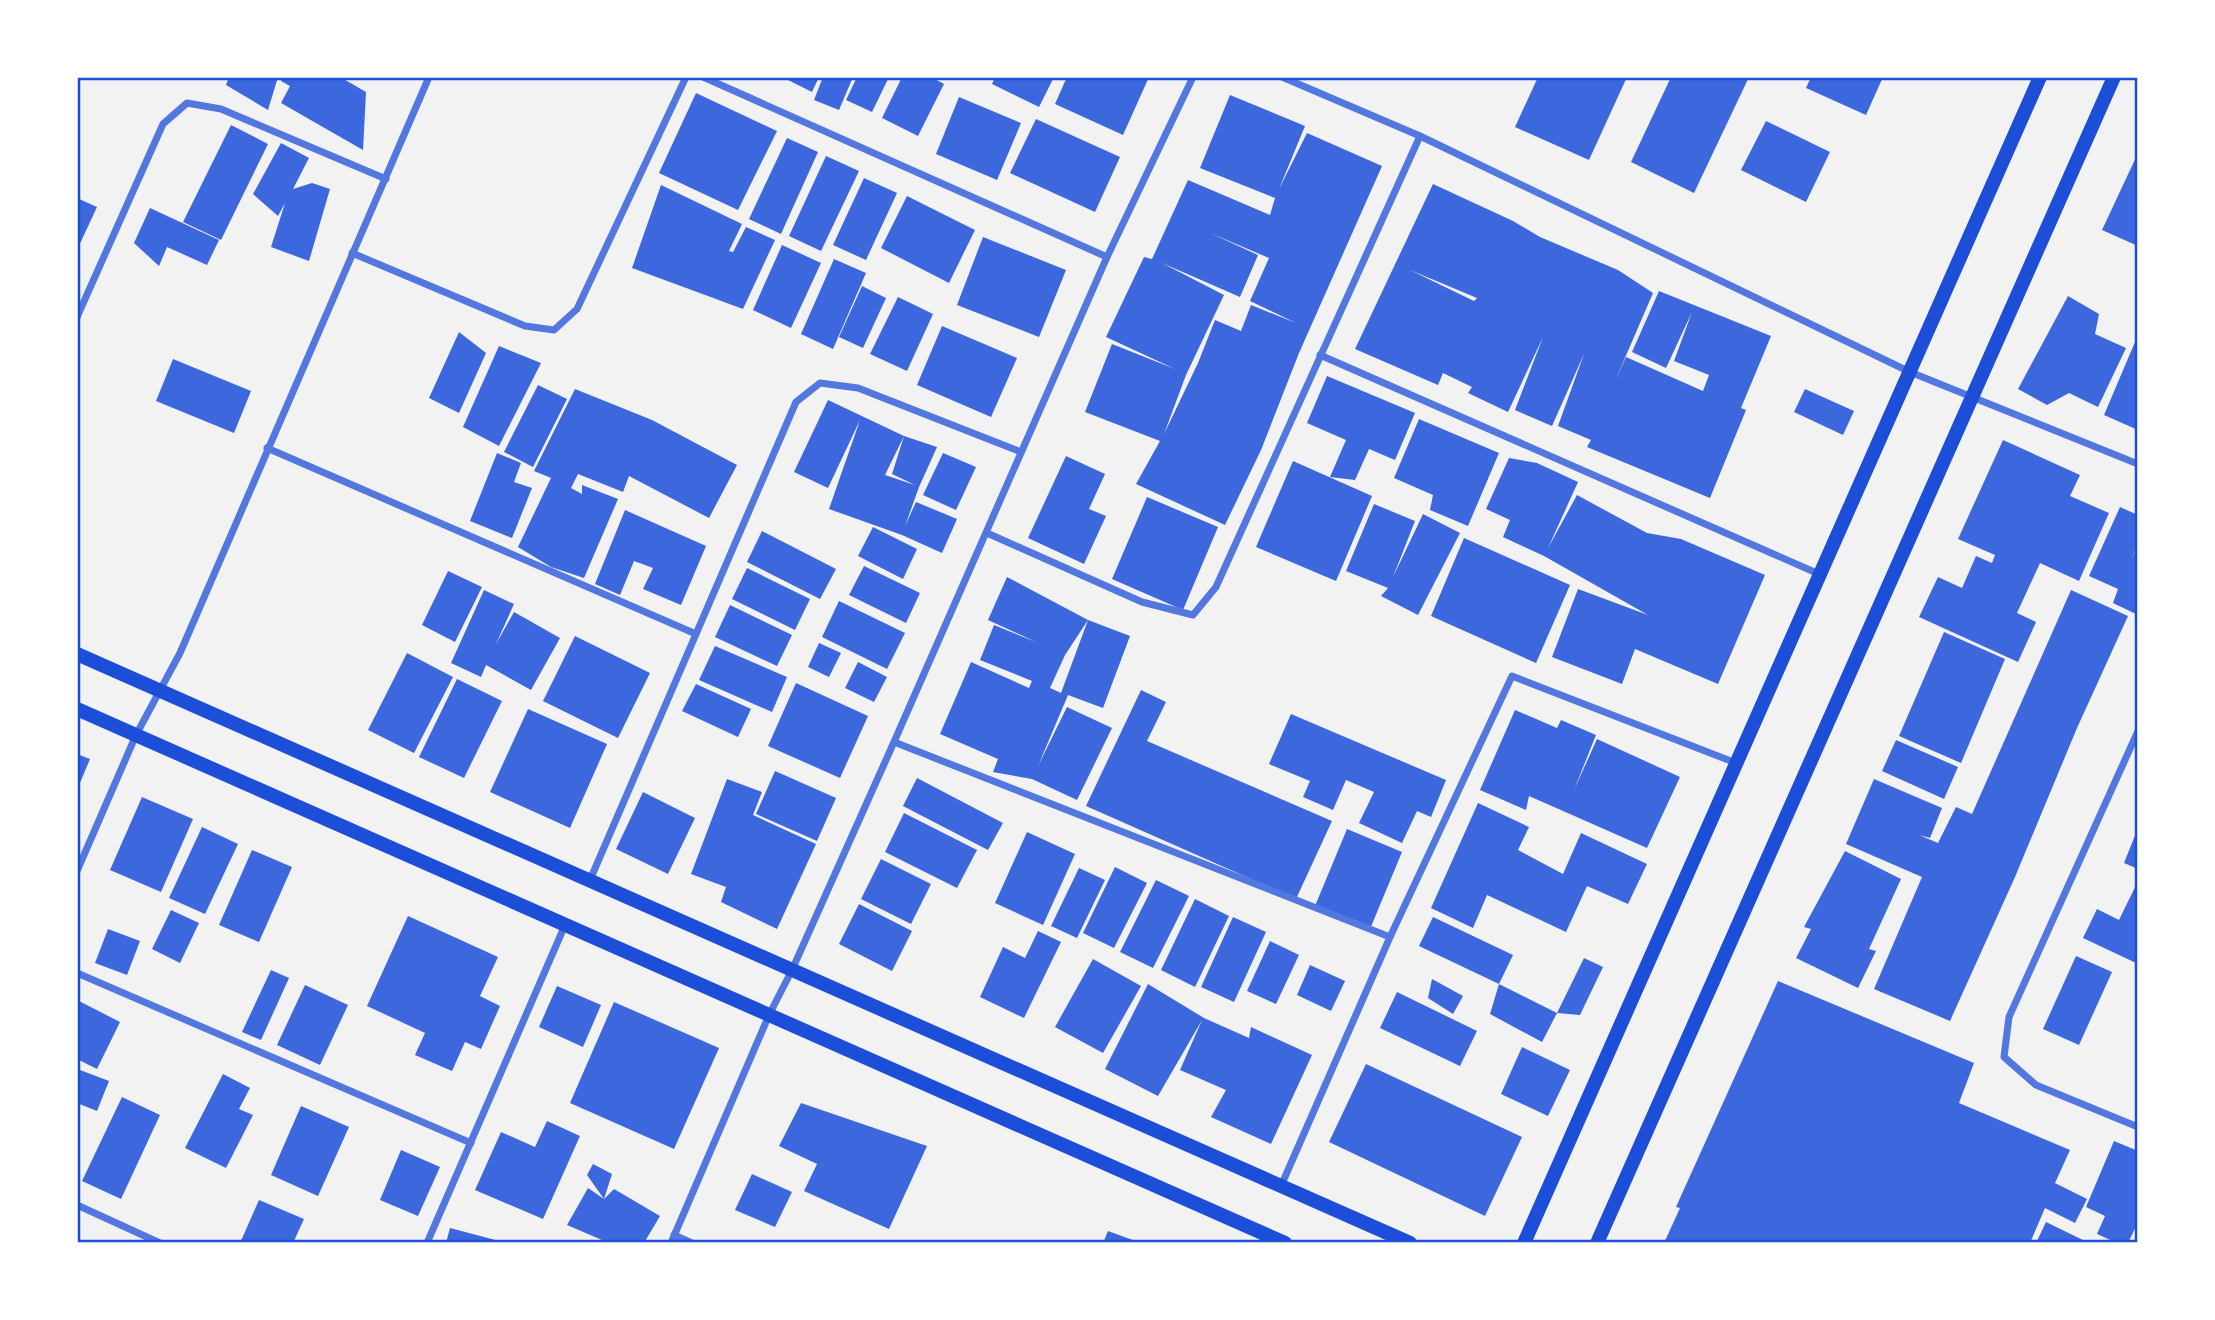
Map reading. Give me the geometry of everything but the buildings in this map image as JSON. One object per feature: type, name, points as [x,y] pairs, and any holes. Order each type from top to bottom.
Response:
[{"type":"main road","points":[[1524,1243],[2040,77]]},
{"type":"main road","points":[[1597,1243],[2114,77]]},
{"type":"main road","points":[[77,654],[1410,1243]]},
{"type":"main road","points":[[77,709],[769,1015],[1266,1239],[1285,1243]]},
{"type":"street","points":[[77,871],[136,735],[180,653],[429,77]]},
{"type":"street","points":[[352,253],[525,326],[554,330],[577,309],[686,77]]},
{"type":"street","points":[[703,77],[1107,257]]},
{"type":"street","points":[[692,1243],[672,1239],[1107,257],[1193,77]]},
{"type":"street","points":[[1282,77],[1420,135],[1910,372],[2138,464]]},
{"type":"street","points":[[77,317],[163,124],[187,103],[222,109],[387,179]]},
{"type":"street","points":[[987,533],[1142,602],[1193,615],[1216,587],[1420,135]]},
{"type":"street","points":[[1321,355],[1820,575]]},
{"type":"street","points":[[590,881],[796,402],[820,383],[858,388],[1021,452]]},
{"type":"street","points":[[267,448],[696,634]]},
{"type":"street","points":[[1281,1186],[1390,937],[1512,676],[1737,763]]},
{"type":"street","points":[[2138,731],[2009,1017],[2004,1057],[2036,1085],[2138,1127]]},
{"type":"street","points":[[894,742],[1390,937]]},
{"type":"street","points":[[427,1243],[565,925]]},
{"type":"street","points":[[77,973],[471,1143]]},
{"type":"street","points":[[77,1205],[160,1243]]}]
